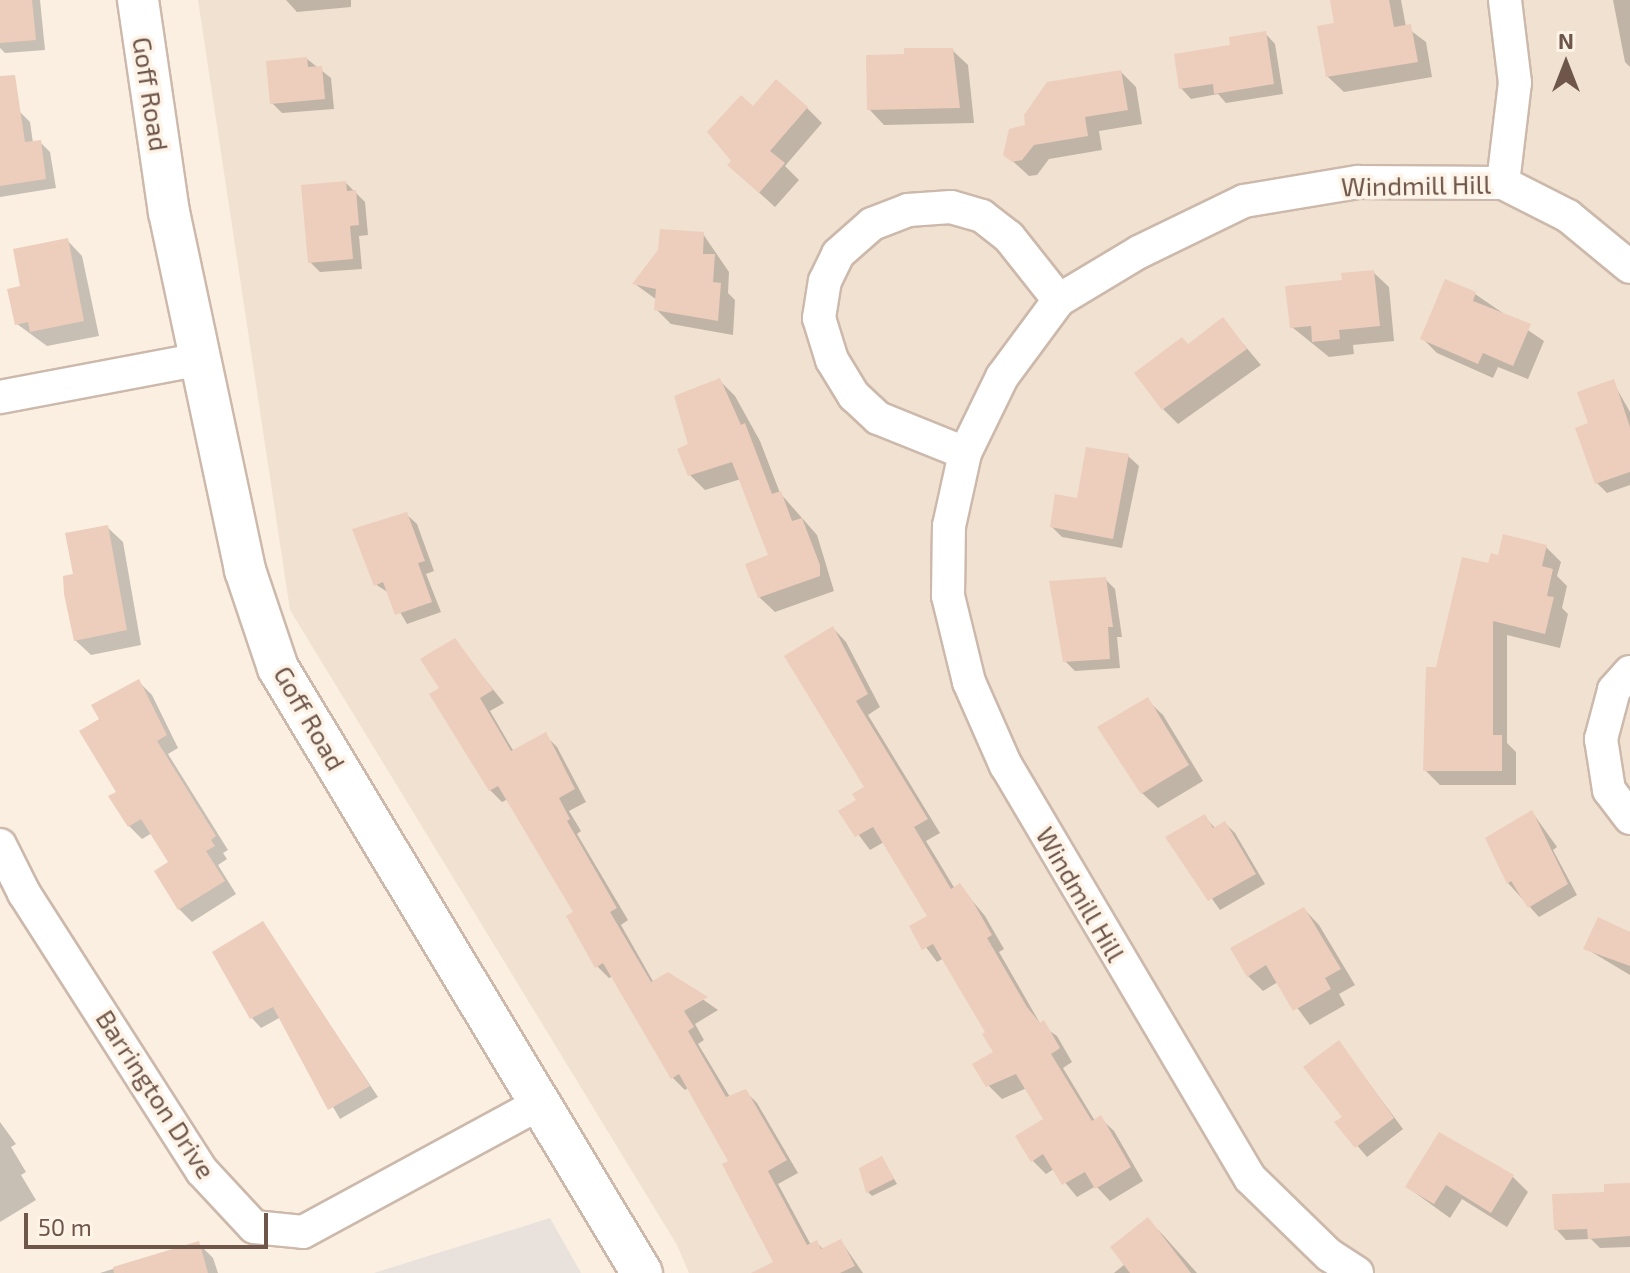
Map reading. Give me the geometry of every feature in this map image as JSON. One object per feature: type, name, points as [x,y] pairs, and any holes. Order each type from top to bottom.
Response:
[{"type":"street","name":"Goff Road","points":[[138,0],[169,212],[245,570],[278,668],[542,1102],[642,1273]]},
{"type":"street","points":[[1503,183],[1515,83],[1505,0]]},
{"type":"street","name":"Windmill Hill","points":[[1357,1273],[1329,1255],[1250,1178],[1006,766],[969,682],[948,596],[949,526],[965,453],[1002,377],[1059,300],[1139,252],[1244,201],[1358,182],[1503,183],[1568,216],[1630,267]]},
{"type":"street","points":[[965,453],[878,418],[854,396],[832,360],[819,318],[825,281],[838,254],[872,224],[908,210],[951,207],[982,216],[1009,237],[1059,300]]},
{"type":"street","points":[[0,397],[201,359]]},
{"type":"street","points":[[1630,672],[1614,690],[1601,739],[1609,790],[1630,818]]},
{"type":"street","name":"Barrington Drive","points":[[0,845],[24,893],[202,1171],[254,1227],[303,1232],[542,1102]]},
{"type":"shaded area","points":[[198,0],[1630,0],[1630,1273],[689,1273],[677,1245],[290,610]]},
{"type":"shaded area","points":[[550,1218],[581,1273],[374,1273]]},
{"type":"building","points":[[0,0],[32,0],[36,40],[0,43]]},
{"type":"building","points":[[1330,0],[1389,0],[1394,27],[1411,24],[1418,62],[1326,77],[1317,26],[1334,23]]},
{"type":"building","points":[[1266,31],[1274,84],[1214,94],[1213,84],[1179,89],[1174,54],[1230,45],[1229,37]]},
{"type":"building","points":[[904,48],[953,48],[960,108],[867,110],[866,55],[904,54]]},
{"type":"building","points":[[307,57],[308,67],[322,66],[325,99],[270,104],[266,61]]},
{"type":"building","points":[[1121,70],[1128,110],[1085,117],[1088,136],[1034,145],[1022,160],[1012,162],[1003,155],[1009,129],[1025,125],[1024,115],[1047,82]]},
{"type":"building","points":[[15,75],[25,142],[41,140],[46,179],[0,186],[0,76]]},
{"type":"building","points":[[776,79],[808,107],[770,151],[785,163],[759,193],[727,165],[731,161],[707,132],[741,95],[753,106]]},
{"type":"building","points":[[346,181],[347,191],[356,190],[359,225],[350,226],[353,259],[308,263],[301,185]]},
{"type":"building","points":[[660,229],[704,232],[703,254],[715,254],[713,282],[721,283],[718,321],[654,310],[656,289],[632,284],[658,250]]},
{"type":"building","points":[[68,238],[84,321],[30,332],[28,322],[15,325],[7,289],[20,286],[13,249]]},
{"type":"building","points":[[1374,270],[1380,326],[1339,330],[1340,339],[1312,342],[1311,326],[1290,328],[1285,286],[1342,280],[1341,273]]},
{"type":"building","points":[[1445,279],[1476,292],[1473,301],[1531,324],[1513,366],[1483,353],[1478,364],[1420,339]]},
{"type":"building","points":[[1223,317],[1247,349],[1162,410],[1134,373],[1182,337],[1188,344]]},
{"type":"building","points":[[720,378],[741,425],[745,423],[772,494],[781,491],[792,521],[802,518],[820,565],[820,576],[758,598],[745,564],[768,555],[732,462],[688,476],[677,449],[688,444],[674,396]]},
{"type":"building","points":[[1614,379],[1630,427],[1630,472],[1595,484],[1575,428],[1588,423],[1577,392]]},
{"type":"building","points":[[1086,447],[1129,454],[1113,539],[1050,527],[1055,494],[1077,498]]},
{"type":"building","points":[[407,512],[425,561],[418,563],[432,602],[395,615],[383,582],[374,586],[352,529]]},
{"type":"building","points":[[108,525],[127,630],[74,641],[64,594],[63,576],[73,574],[65,533]]},
{"type":"building","points":[[1503,534],[1547,545],[1542,566],[1553,569],[1547,596],[1554,597],[1545,634],[1493,621],[1493,735],[1502,735],[1502,771],[1423,771],[1426,667],[1436,667],[1462,557],[1488,563],[1491,553],[1498,555]]},
{"type":"building","points":[[1106,577],[1113,627],[1108,627],[1110,659],[1063,662],[1049,581]]},
{"type":"building","points":[[833,626],[868,694],[856,701],[928,819],[914,827],[951,889],[960,883],[972,900],[992,935],[987,938],[1027,1007],[1040,1023],[1044,1020],[1060,1048],[1051,1054],[1092,1121],[1101,1115],[1131,1167],[1095,1189],[1085,1172],[1062,1185],[1043,1154],[1031,1162],[1015,1136],[1043,1119],[1016,1074],[986,1087],[972,1064],[993,1052],[982,1034],[985,1032],[933,944],[922,950],[909,926],[927,916],[873,827],[855,837],[838,811],[856,800],[852,794],[864,787],[784,656]]},
{"type":"building","points":[[455,638],[493,690],[480,698],[511,751],[546,732],[575,789],[559,798],[570,819],[567,821],[617,908],[610,912],[651,982],[668,972],[708,997],[684,1011],[694,1027],[688,1031],[726,1097],[746,1089],[787,1160],[768,1171],[807,1245],[817,1240],[821,1249],[841,1239],[855,1266],[840,1273],[751,1273],[773,1262],[722,1164],[728,1161],[679,1074],[671,1079],[603,963],[595,968],[566,916],[573,912],[498,786],[489,791],[429,694],[439,688],[420,659]]},
{"type":"building","points":[[139,679],[167,735],[157,741],[216,836],[211,840],[215,846],[206,851],[225,881],[178,910],[154,871],[168,862],[141,819],[128,827],[108,796],[116,792],[79,731],[99,719],[91,705]]},
{"type":"building","points":[[1148,697],[1189,765],[1141,794],[1097,727]]},
{"type":"building","points":[[1532,810],[1568,884],[1528,908],[1511,881],[1507,884],[1485,838]]},
{"type":"building","points":[[1205,814],[1213,828],[1225,821],[1256,874],[1208,901],[1165,837]]},
{"type":"building","points":[[1304,907],[1341,969],[1325,978],[1331,989],[1293,1011],[1266,965],[1247,977],[1230,948]]},
{"type":"building","points":[[1598,917],[1630,932],[1630,966],[1583,949]]},
{"type":"building","points":[[263,921],[370,1086],[328,1110],[273,1007],[250,1019],[212,952]]},
{"type":"building","points":[[1339,1040],[1394,1118],[1355,1148],[1334,1122],[1342,1117],[1303,1067]]},
{"type":"building","points":[[1439,1132],[1514,1175],[1491,1213],[1446,1185],[1434,1204],[1405,1187]]},
{"type":"building","points":[[882,1156],[894,1179],[866,1193],[859,1168]]},
{"type":"building","points":[[1630,1183],[1630,1236],[1588,1239],[1587,1229],[1554,1230],[1552,1194],[1604,1192],[1604,1184]]},
{"type":"building","points":[[1148,1217],[1191,1273],[1130,1273],[1110,1247]]},
{"type":"building","points":[[199,1241],[208,1273],[114,1273],[113,1267]]}]
